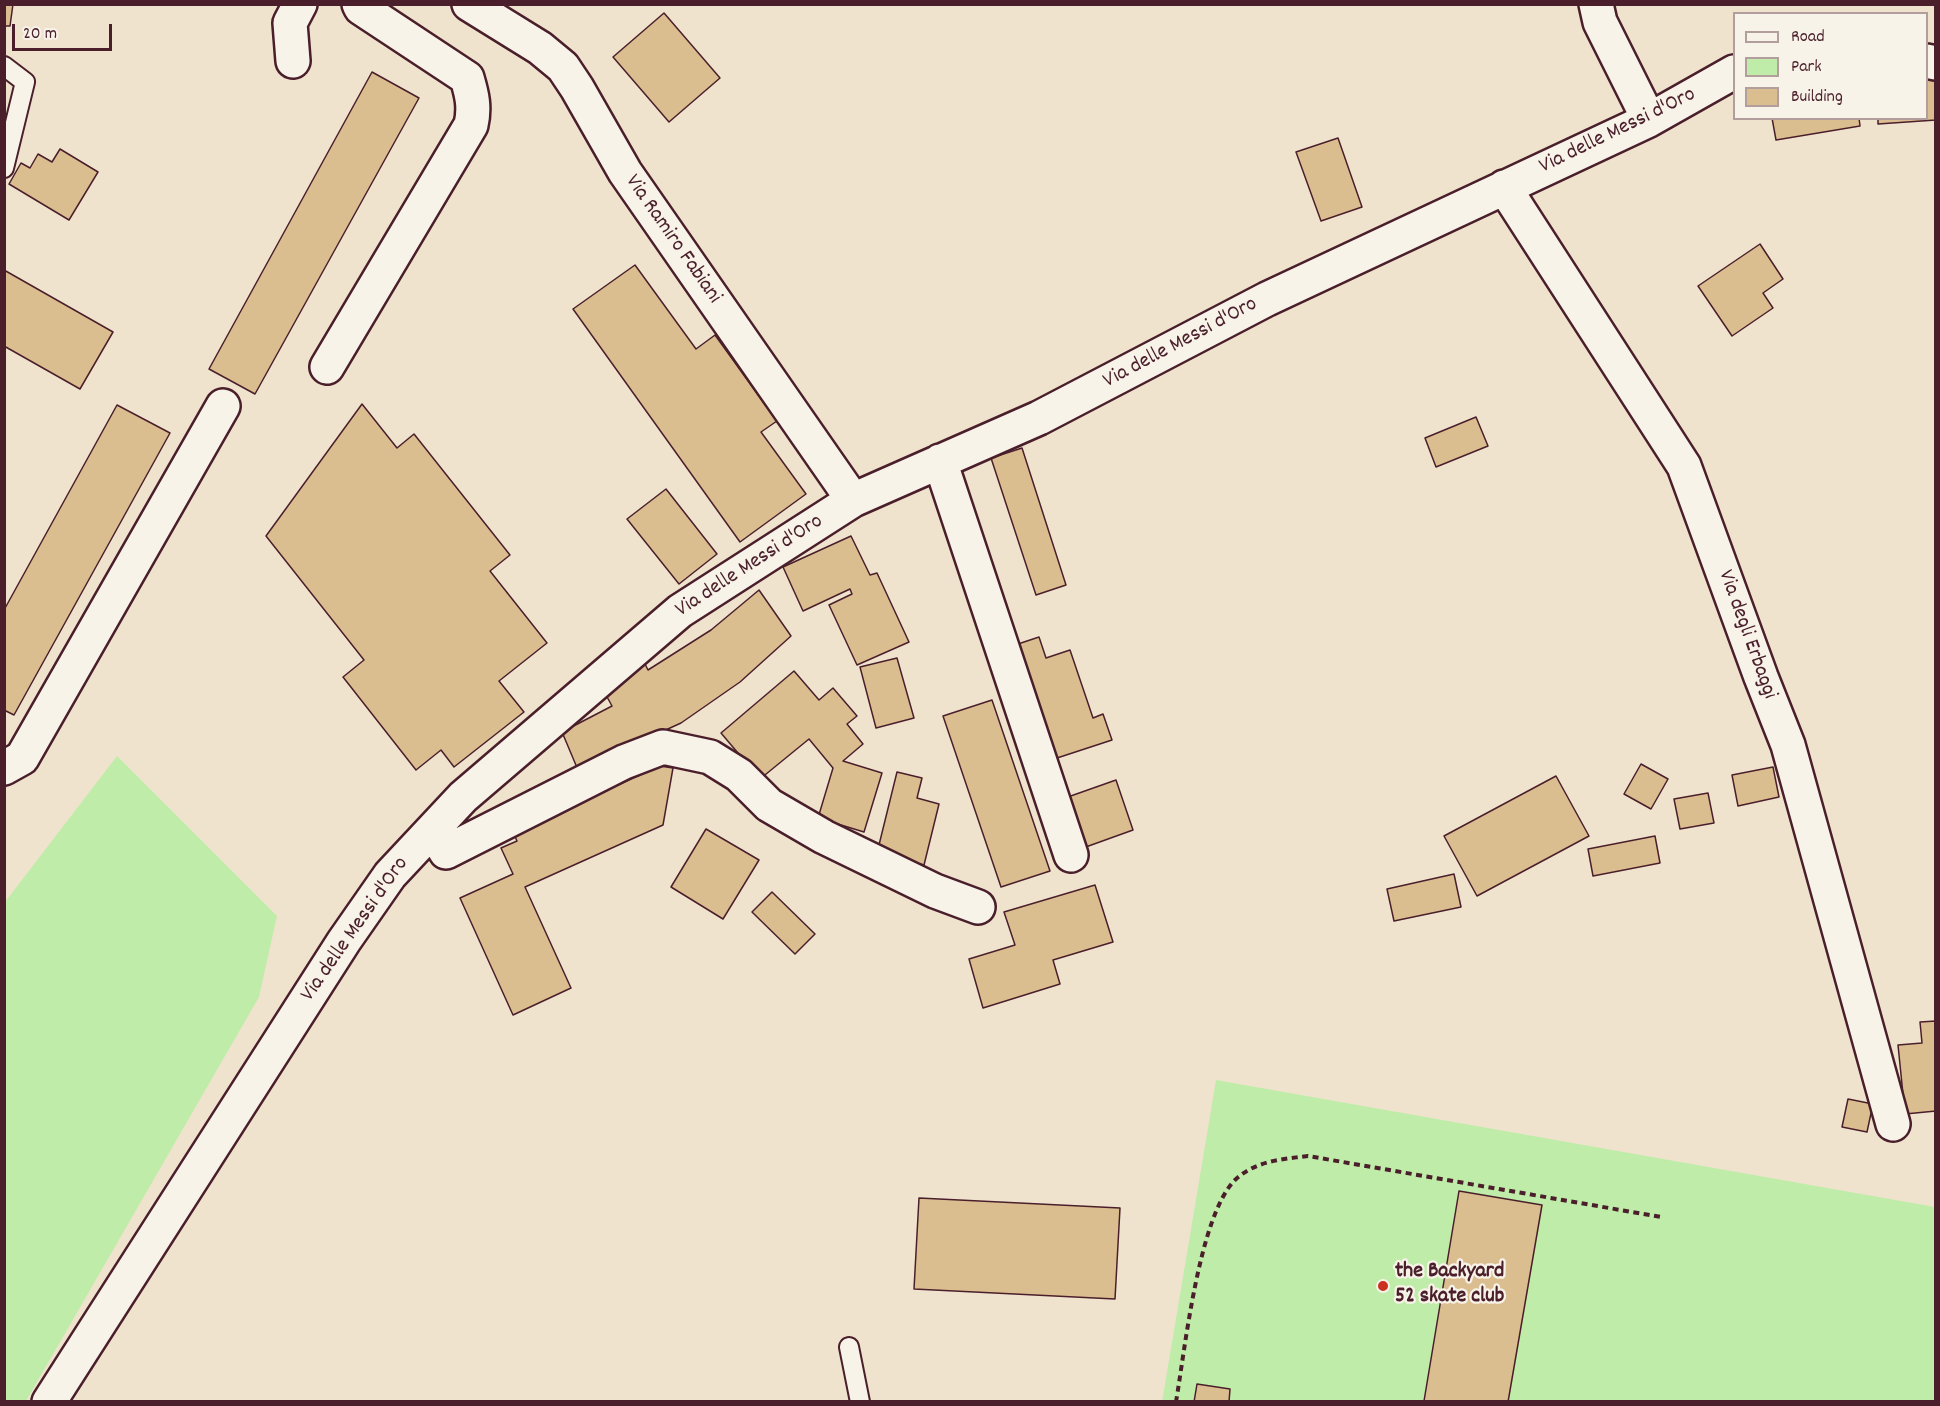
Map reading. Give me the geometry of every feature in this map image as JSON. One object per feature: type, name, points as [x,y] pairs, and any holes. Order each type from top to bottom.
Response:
[{"type":"street","points":[[293,61],[291,22],[300,4]]},
{"type":"street","points":[[327,368],[471,125],[474,111],[473,97],[467,78],[361,8],[359,4]]},
{"type":"street","name":"Via Ramiro Fabiani","points":[[469,4],[540,48],[562,67],[578,88],[625,172],[853,500]]},
{"type":"street","points":[[1596,4],[1600,22],[1649,120]]},
{"type":"street","name":"Via delle Messi d'Oro","points":[[49,1401],[344,941],[390,875],[463,797],[680,611],[853,500],[1039,418],[1267,299],[1649,120],[1733,73]]},
{"type":"street","name":"Via degli Erbaggi","points":[[1504,188],[1684,466],[1788,745],[1893,1124]]},
{"type":"street","points":[[4,768],[22,758],[223,405]]},
{"type":"street","points":[[940,461],[1071,855]]},
{"type":"street","points":[[432,830],[446,852],[624,762],[663,747],[710,757],[739,776],[769,805],[824,837],[935,891],[978,908]]},
{"type":"lane","points":[[4,66],[25,82],[4,168]]},
{"type":"lane","points":[[849,1347],[860,1401]]},
{"type":"path","points":[[1176,1401],[1203,1249],[1222,1200],[1235,1181],[1253,1167],[1278,1159],[1308,1156],[1661,1217]]},
{"type":"green space","points":[[117,756],[277,916],[259,997],[26,1401],[5,1401],[5,902]]},
{"type":"green space","points":[[1216,1080],[1935,1207],[1935,1401],[1162,1402]]},
{"type":"building","points":[[4,4],[13,4],[10,26],[4,26]]},
{"type":"building","points":[[664,13],[720,78],[669,122],[613,57]]},
{"type":"building","points":[[372,72],[419,98],[255,394],[209,369]]},
{"type":"building","points":[[1928,79],[1936,81],[1936,120],[1878,124],[1878,120],[1928,120]]},
{"type":"building","points":[[1772,120],[1859,120],[1860,126],[1776,140]]},
{"type":"building","points":[[1338,138],[1362,207],[1321,221],[1296,152]]},
{"type":"building","points":[[60,149],[98,172],[69,220],[9,184],[21,163],[30,168],[38,154],[52,162]]},
{"type":"building","points":[[1760,244],[1783,279],[1763,293],[1773,308],[1732,336],[1698,286]]},
{"type":"building","points":[[635,265],[696,349],[715,335],[777,421],[761,432],[806,494],[740,542],[573,309]]},
{"type":"building","points":[[4,270],[113,332],[80,389],[4,346]]},
{"type":"building","points":[[362,404],[397,448],[414,434],[510,555],[490,571],[547,643],[499,681],[524,712],[454,767],[441,750],[416,770],[343,677],[364,660],[266,536]]},
{"type":"building","points":[[117,405],[170,433],[14,715],[4,710],[4,610]]},
{"type":"building","points":[[1476,417],[1488,446],[1436,467],[1425,438]]},
{"type":"building","points":[[1022,448],[1066,585],[1036,595],[991,458]]},
{"type":"building","points":[[666,489],[717,554],[679,584],[627,519]]},
{"type":"building","points":[[851,536],[870,575],[877,573],[909,642],[857,665],[829,605],[852,594],[850,589],[803,611],[783,567]]},
{"type":"building","points":[[759,590],[791,636],[740,682],[681,723],[578,770],[562,732],[612,706],[606,695],[644,662],[648,670],[711,630]]},
{"type":"building","points":[[1039,637],[1046,658],[1070,650],[1093,718],[1103,714],[1112,740],[1054,759],[1015,645]]},
{"type":"building","points":[[897,658],[914,718],[876,728],[860,667]]},
{"type":"building","points":[[794,671],[819,700],[833,688],[857,716],[847,724],[863,744],[843,761],[882,773],[864,832],[818,818],[833,768],[809,739],[760,779],[721,733]]},
{"type":"building","points":[[992,700],[1050,871],[1001,887],[943,716]]},
{"type":"building","points":[[1641,764],[1668,779],[1651,809],[1624,794]]},
{"type":"building","points":[[660,766],[673,768],[663,825],[525,887],[571,988],[513,1015],[460,898],[513,874],[501,848],[517,841],[513,832]]},
{"type":"building","points":[[1773,767],[1779,797],[1738,806],[1732,775]]},
{"type":"building","points":[[897,772],[922,778],[917,798],[939,804],[924,865],[877,853]]},
{"type":"building","points":[[1556,776],[1589,836],[1477,896],[1444,836]]},
{"type":"building","points":[[1116,780],[1133,830],[1083,848],[1065,798]]},
{"type":"building","points":[[1708,793],[1714,823],[1680,829],[1674,799]]},
{"type":"building","points":[[706,829],[759,860],[723,919],[671,887]]},
{"type":"building","points":[[1655,836],[1660,863],[1593,876],[1588,849]]},
{"type":"building","points":[[1454,874],[1461,907],[1394,921],[1387,889]]},
{"type":"building","points":[[1095,885],[1113,942],[1053,960],[1060,984],[983,1008],[969,959],[1015,945],[1004,912]]},
{"type":"building","points":[[772,892],[815,934],[795,954],[752,912]]},
{"type":"building","points":[[1936,1021],[1936,1111],[1905,1114],[1898,1045],[1922,1043],[1920,1022]]},
{"type":"building","points":[[1848,1099],[1873,1104],[1867,1132],[1842,1127]]},
{"type":"building","points":[[1459,1191],[1542,1205],[1508,1402],[1424,1401]]},
{"type":"building","points":[[919,1198],[1120,1208],[1115,1299],[914,1289]]},
{"type":"building","points":[[1197,1384],[1230,1389],[1229,1402],[1194,1402]]},
{"type":"place","name":"the Backyard 52 skate club","points":[[1383,1286]]}]
